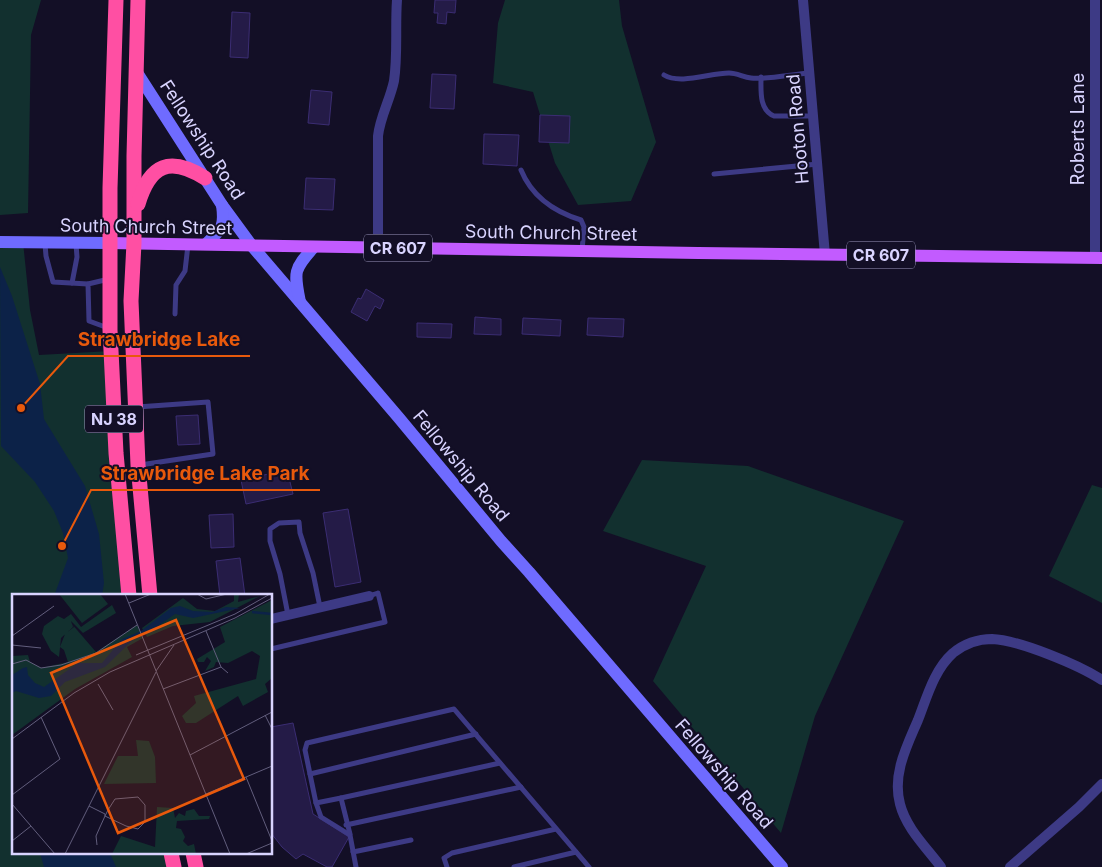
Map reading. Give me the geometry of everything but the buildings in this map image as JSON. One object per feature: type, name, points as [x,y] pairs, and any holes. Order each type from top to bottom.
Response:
[{"type":"highway","name":"NJ 38","points":[[116,0],[109,243],[110,330],[116,453],[129,594]]},
{"type":"highway","name":"NJ 38","points":[[138,0],[135,214],[131,302],[134,407],[150,594]]},
{"type":"highway","points":[[116,22],[126,52],[136,71]]},
{"type":"highway","points":[[135,214],[142,191],[149,178],[160,169],[175,165],[189,168],[205,178]]},
{"type":"highway","points":[[171,854],[174,867]]},
{"type":"highway","points":[[193,854],[196,867]]},
{"type":"main road","name":"South Church Street","points":[[109,243],[1098,258]]},
{"type":"street","points":[[374,248],[378,234],[378,136],[380,122],[394,77],[397,0]]},
{"type":"street","name":"Hooton Road","points":[[803,0],[825,255]]},
{"type":"street","name":"Roberts Lane","points":[[1095,0],[1098,258]]},
{"type":"street","name":"Fellowship Road","points":[[136,71],[222,205],[252,246],[501,541],[530,572],[782,867]]},
{"type":"street","points":[[206,244],[218,232],[224,220],[222,205]]},
{"type":"street","name":"South Church Street","points":[[0,242],[109,243]]},
{"type":"street","points":[[300,304],[295,278],[297,269],[301,261],[314,247]]},
{"type":"street","points":[[272,619],[370,596]]},
{"type":"street","points":[[941,867],[904,816],[897,791],[898,777],[906,750],[930,690],[944,663],[953,653],[964,646],[978,640],[992,639],[1036,650],[1082,669],[1102,680]]},
{"type":"street","points":[[1010,867],[1079,807],[1102,784]]},
{"type":"lane","points":[[664,75],[670,79],[727,73],[740,74],[751,78],[810,72]]},
{"type":"lane","points":[[760,77],[764,107],[769,114],[774,116],[814,116]]},
{"type":"lane","points":[[714,174],[818,164]]},
{"type":"lane","points":[[521,170],[526,183],[537,196],[568,216],[582,220],[584,227],[582,251]]},
{"type":"lane","points":[[45,243],[46,256],[53,282],[88,284],[110,279]]},
{"type":"lane","points":[[72,283],[77,257],[76,243]]},
{"type":"lane","points":[[175,314],[176,285],[185,271],[188,244]]},
{"type":"lane","points":[[88,284],[89,321],[110,330]]},
{"type":"lane","points":[[134,407],[208,402],[213,454],[138,466]]},
{"type":"lane","points":[[288,615],[280,574],[270,541],[270,529],[279,523],[299,522],[300,533],[313,573],[320,608]]},
{"type":"lane","points":[[272,649],[385,622],[378,594],[370,596]]},
{"type":"lane","points":[[350,834],[321,817],[305,750],[307,743],[454,709],[589,867]]},
{"type":"lane","points":[[310,774],[476,734]]},
{"type":"lane","points":[[316,802],[500,763]]},
{"type":"lane","points":[[346,826],[521,787]]},
{"type":"lane","points":[[341,798],[356,867]]},
{"type":"lane","points":[[447,867],[444,858],[452,853],[556,829]]},
{"type":"lane","points":[[353,852],[411,840]]},
{"type":"lane","points":[[514,867],[576,852]]},
{"type":"green space","points":[[0,0],[41,0],[31,35],[28,213],[0,215]]},
{"type":"green space","points":[[505,0],[619,0],[622,26],[656,142],[631,201],[578,205],[555,163],[533,92],[493,83],[498,23]]},
{"type":"green space","points":[[0,242],[23,242],[30,310],[39,355],[111,351],[129,594],[12,594],[12,854],[171,854],[174,867],[0,867]]},
{"type":"green space","points":[[642,460],[748,466],[904,521],[815,716],[781,833],[653,681],[706,566],[603,531]]},
{"type":"green space","points":[[1092,485],[1102,488],[1102,603],[1049,576]]},
{"type":"water","points":[[0,267],[12,296],[40,384],[44,419],[85,486],[99,534],[104,583],[102,594],[55,594],[68,558],[63,533],[54,511],[35,482],[1,446]]},
{"type":"water","points":[[40,854],[110,854],[116,867],[44,867]]},
{"type":"place","name":"Strawbridge Lake","points":[[21,408]]},
{"type":"place","name":"Strawbridge Lake Park","points":[[62,546]]}]
